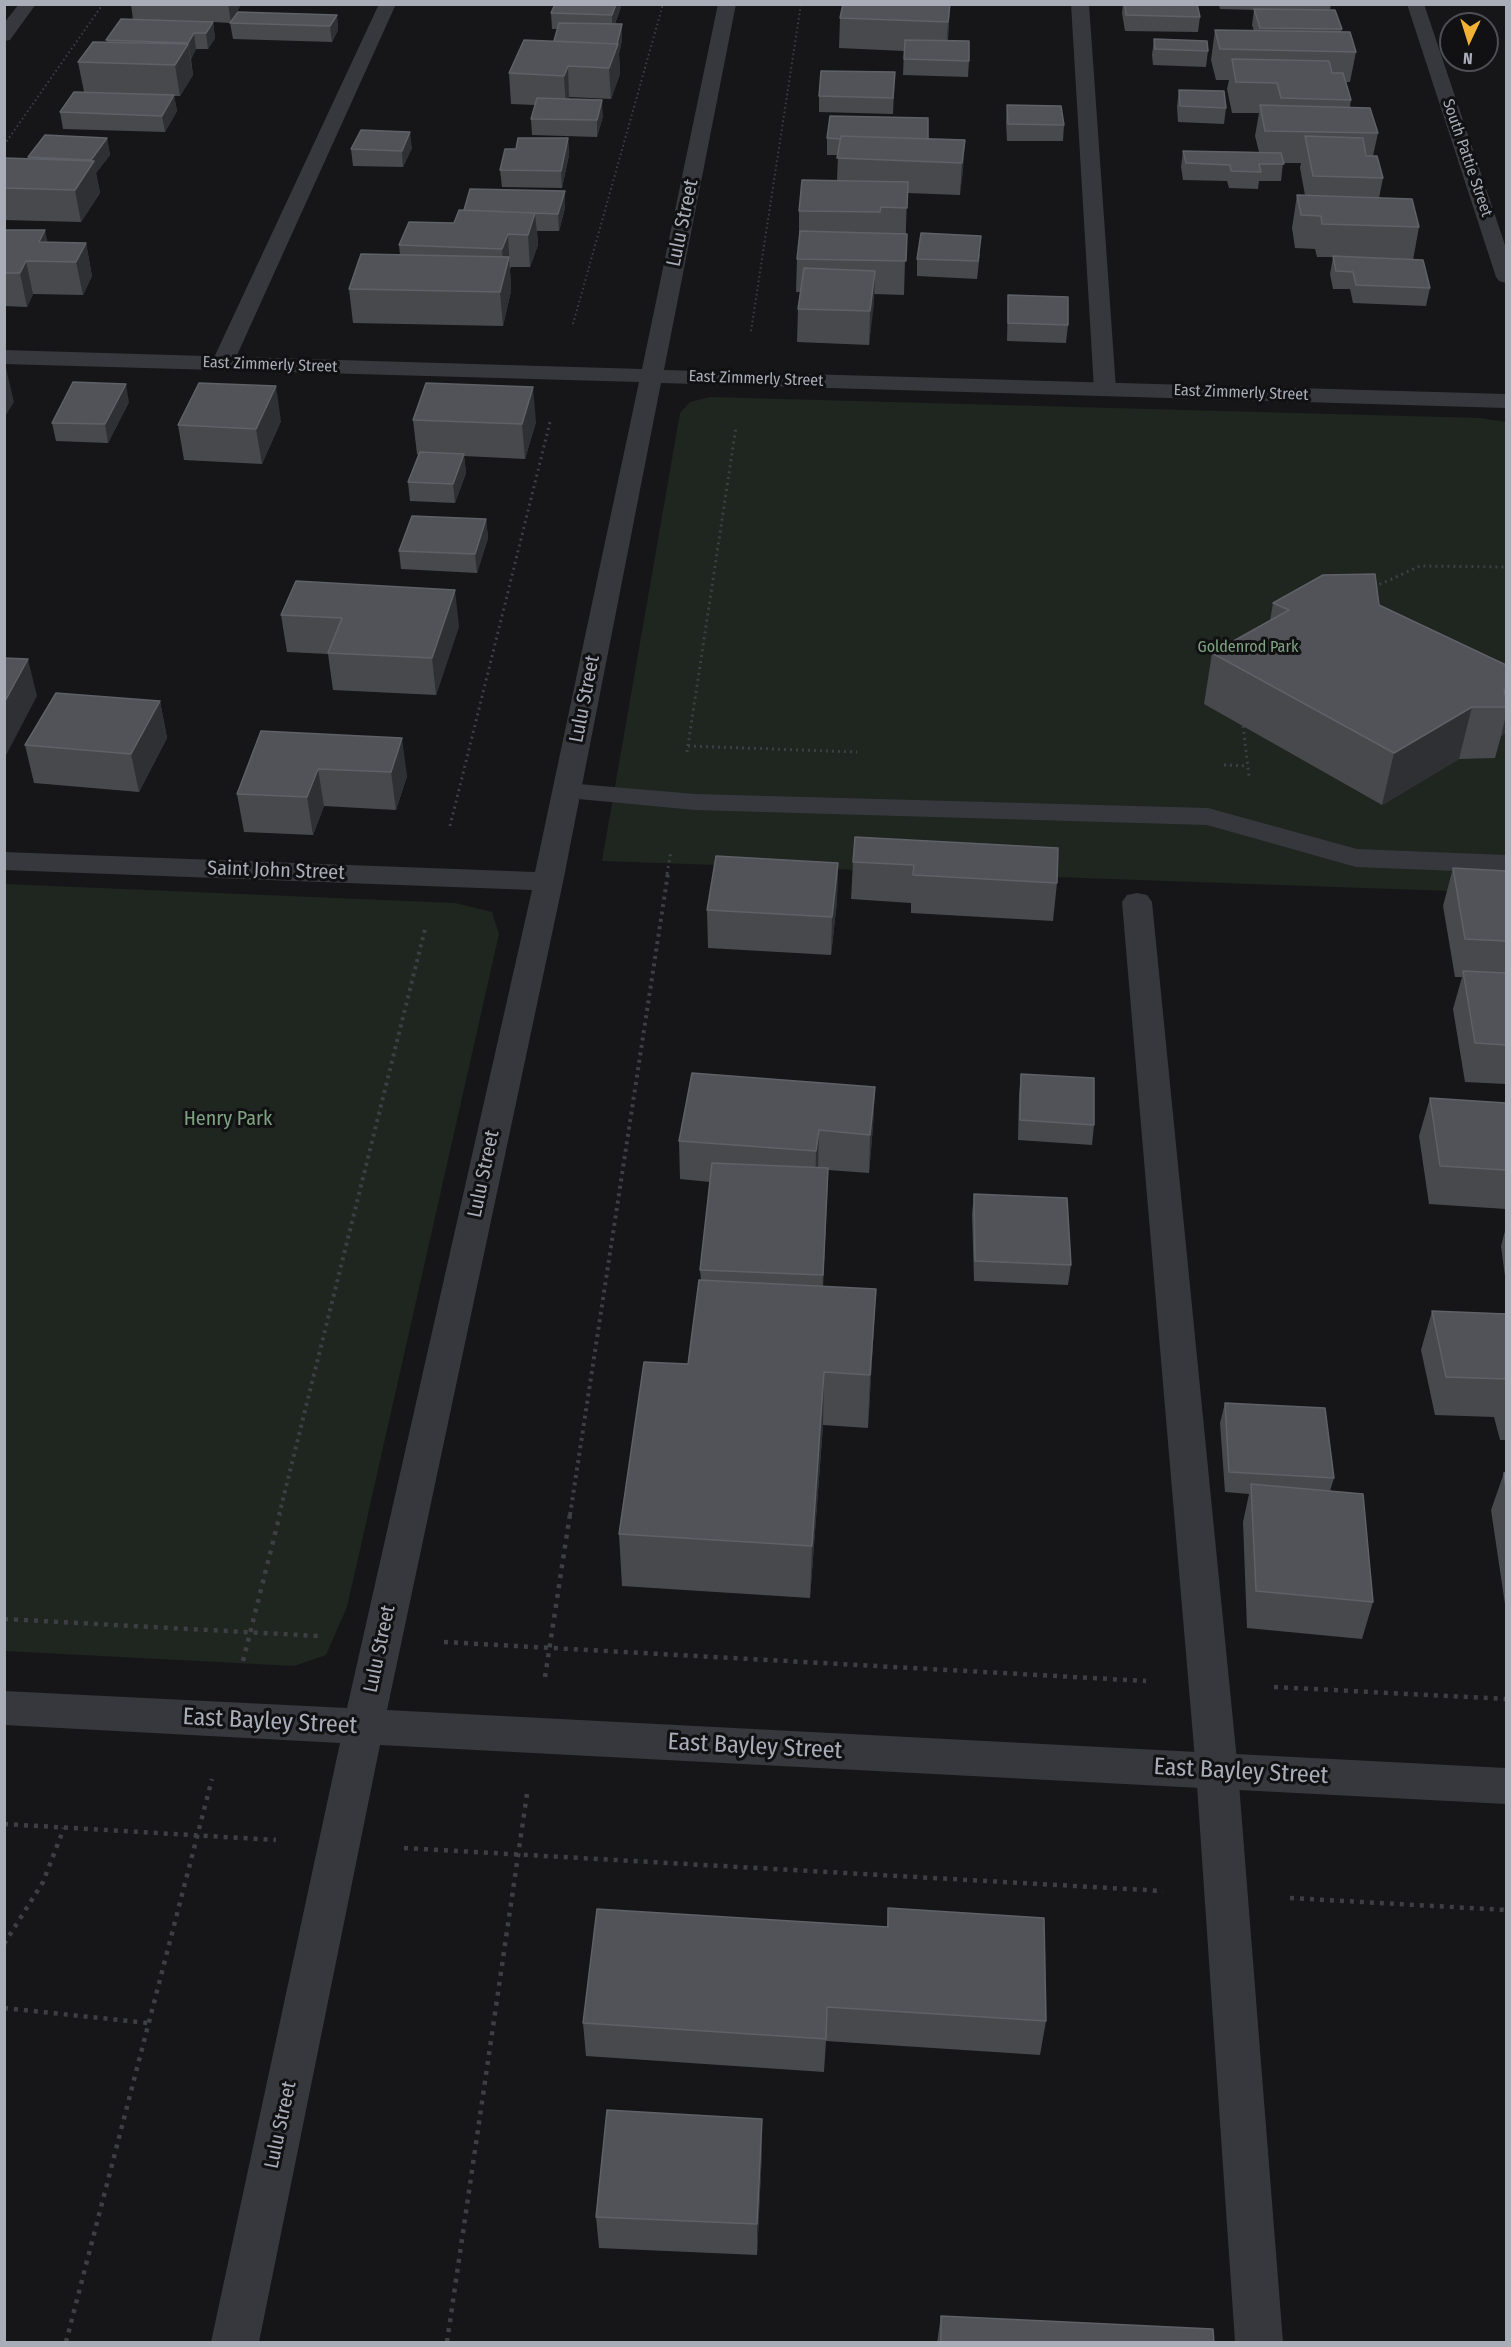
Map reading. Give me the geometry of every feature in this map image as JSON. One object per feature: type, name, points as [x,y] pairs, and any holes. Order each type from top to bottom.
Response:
[{"type":"street","points":[[4,36],[28,4]]},
{"type":"street","points":[[222,364],[388,4]]},
{"type":"street","name":"Lulu Street","points":[[235,2343],[363,1727],[548,882],[727,4]]},
{"type":"street","points":[[1080,4],[1105,389]]},
{"type":"street","name":"South Pattie Street","points":[[1415,4],[1506,277]]},
{"type":"street","name":"East Zimmerly Street","points":[[4,357],[1506,401]]},
{"type":"street","points":[[567,791],[679,801],[1208,817],[1356,858],[1506,864]]},
{"type":"street","name":"Saint John Street","points":[[4,861],[548,882]]},
{"type":"street","points":[[1137,902],[1218,1771],[1259,2343]]},
{"type":"street","name":"East Bayley Street","points":[[4,1708],[1506,1786]]},
{"type":"path","points":[[4,145],[103,4]]},
{"type":"path","points":[[66,2343],[228,1720],[533,495],[561,373],[663,4]]},
{"type":"path","points":[[447,2343],[549,1649],[801,4]]},
{"type":"path","points":[[1368,589],[1420,566],[1506,567]]},
{"type":"path","points":[[4,1619],[1506,1699]]},
{"type":"path","points":[[4,1824],[1506,1910]]},
{"type":"path","points":[[4,1944],[43,1882],[64,1828]]},
{"type":"path","points":[[4,2008],[148,2023]]},
{"type":"green space","name":"Goldenrod Park","points":[[710,397],[1480,418],[1506,422],[1506,893],[602,861],[680,413],[690,402]]},
{"type":"green space","name":"Henry Park","points":[[5,884],[455,903],[492,912],[499,934],[347,1607],[326,1655],[294,1666],[5,1651]]},
{"type":"building","points":[[555,4],[616,4],[612,15],[551,13]]},
{"type":"building","points":[[843,4],[950,4],[948,22],[840,18]]},
{"type":"building","points":[[1125,4],[1197,4],[1200,17],[1126,15]]},
{"type":"building","points":[[1254,9],[1335,10],[1342,29],[1260,28]]},
{"type":"building","points":[[238,12],[337,15],[330,26],[230,23]]},
{"type":"building","points":[[121,19],[213,22],[206,33],[194,33],[188,43],[106,40]]},
{"type":"building","points":[[559,23],[622,24],[617,44],[554,41]]},
{"type":"building","points":[[1215,30],[1350,32],[1356,52],[1220,49]]},
{"type":"building","points":[[1154,39],[1207,41],[1208,51],[1155,49]]},
{"type":"building","points":[[524,40],[618,44],[609,68],[568,66],[564,76],[509,73]]},
{"type":"building","points":[[905,40],[969,41],[969,61],[904,59]]},
{"type":"building","points":[[93,42],[188,44],[175,65],[78,62]]},
{"type":"building","points":[[1232,59],[1329,61],[1332,73],[1343,73],[1351,100],[1281,98],[1277,83],[1236,82]]},
{"type":"building","points":[[821,71],[895,72],[893,98],[819,96]]},
{"type":"building","points":[[1179,90],[1224,91],[1226,108],[1180,106]]},
{"type":"building","points":[[74,92],[174,95],[162,116],[60,112]]},
{"type":"building","points":[[537,98],[602,100],[597,120],[531,119]]},
{"type":"building","points":[[1007,105],[1061,106],[1064,125],[1008,124]]},
{"type":"building","points":[[1260,105],[1370,108],[1378,133],[1265,131]]},
{"type":"building","points":[[830,116],[928,118],[928,139],[841,136],[841,139],[827,138]]},
{"type":"building","points":[[361,130],[410,132],[402,151],[351,149]]},
{"type":"building","points":[[45,135],[107,138],[91,160],[28,157]]},
{"type":"building","points":[[841,136],[965,140],[962,163],[837,158]]},
{"type":"building","points":[[1305,136],[1363,138],[1366,156],[1377,156],[1383,178],[1313,176]]},
{"type":"building","points":[[518,138],[568,138],[561,171],[500,170],[505,149],[516,149]]},
{"type":"building","points":[[1183,151],[1281,153],[1284,164],[1259,164],[1261,172],[1231,171],[1230,165],[1186,163]]},
{"type":"building","points":[[5,158],[94,161],[75,190],[4,188]]},
{"type":"building","points":[[802,180],[908,182],[907,208],[881,207],[880,212],[799,211]]},
{"type":"building","points":[[470,189],[565,191],[558,214],[464,210]]},
{"type":"building","points":[[1297,195],[1412,199],[1419,227],[1322,224],[1321,216],[1301,215]]},
{"type":"building","points":[[459,210],[535,213],[528,235],[508,234],[502,249],[399,245],[409,222],[454,223]]},
{"type":"building","points":[[4,230],[45,230],[39,242],[86,243],[76,262],[26,261],[20,273],[4,273]]},
{"type":"building","points":[[800,231],[907,234],[906,261],[797,259]]},
{"type":"building","points":[[921,233],[981,236],[978,261],[917,259]]},
{"type":"building","points":[[361,254],[509,257],[500,292],[349,289]]},
{"type":"building","points":[[1333,256],[1423,260],[1430,288],[1356,285],[1353,272],[1336,271]]},
{"type":"building","points":[[804,268],[875,271],[870,311],[798,309]]},
{"type":"building","points":[[1008,295],[1068,297],[1068,325],[1008,323]]},
{"type":"building","points":[[73,382],[126,384],[105,424],[52,423]]},
{"type":"building","points":[[199,383],[276,386],[256,429],[178,425]]},
{"type":"building","points":[[426,383],[533,387],[522,424],[413,420]]},
{"type":"building","points":[[420,452],[464,454],[453,484],[408,482]]},
{"type":"building","points":[[412,516],[486,519],[475,554],[399,551]]},
{"type":"building","points":[[1375,574],[1379,605],[1506,665],[1506,689],[1504,690],[1506,707],[1472,707],[1394,753],[1212,653],[1289,610],[1273,603],[1323,575]]},
{"type":"building","points":[[296,581],[455,590],[432,658],[328,653],[342,618],[281,615]]},
{"type":"building","points":[[4,658],[28,659],[4,703]]},
{"type":"building","points":[[56,693],[160,701],[131,754],[25,745]]},
{"type":"building","points":[[261,731],[402,738],[391,772],[318,769],[307,797],[237,794]]},
{"type":"building","points":[[855,837],[1058,848],[1057,883],[913,875],[914,865],[853,862]]},
{"type":"building","points":[[716,856],[838,863],[832,917],[707,910]]},
{"type":"building","points":[[1453,868],[1506,871],[1506,941],[1465,939]]},
{"type":"building","points":[[1463,971],[1506,973],[1506,1045],[1475,1043]]},
{"type":"building","points":[[692,1073],[875,1087],[870,1135],[819,1130],[816,1151],[679,1141]]},
{"type":"building","points":[[1021,1074],[1094,1078],[1094,1125],[1020,1120]]},
{"type":"building","points":[[1430,1098],[1506,1103],[1506,1170],[1440,1166]]},
{"type":"building","points":[[712,1163],[828,1168],[823,1275],[700,1270]]},
{"type":"building","points":[[974,1194],[1067,1198],[1071,1265],[975,1261]]},
{"type":"building","points":[[699,1280],[876,1289],[870,1375],[824,1372],[812,1546],[619,1534],[644,1362],[688,1364]]},
{"type":"building","points":[[1432,1311],[1506,1314],[1506,1379],[1446,1377]]},
{"type":"building","points":[[1225,1403],[1325,1408],[1334,1478],[1229,1472]]},
{"type":"building","points":[[1251,1484],[1363,1494],[1373,1602],[1256,1591]]},
{"type":"building","points":[[888,1908],[1044,1918],[1046,2021],[827,2007],[826,2039],[583,2023],[597,1909],[888,1927]]},
{"type":"building","points":[[607,2110],[762,2119],[757,2224],[596,2217]]},
{"type":"building","points":[[941,2316],[1213,2329],[1214,2343],[941,2343]]}]
